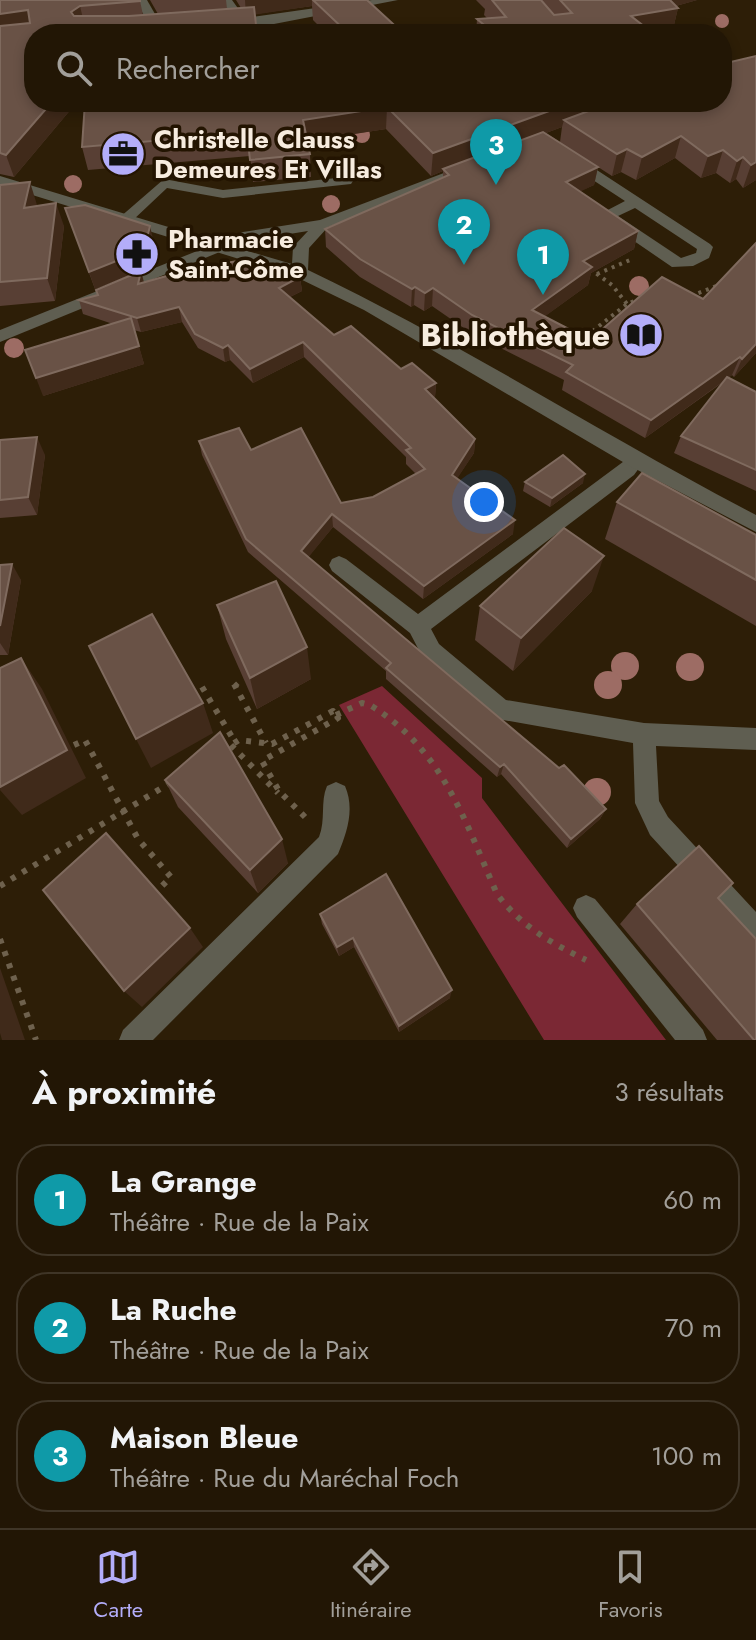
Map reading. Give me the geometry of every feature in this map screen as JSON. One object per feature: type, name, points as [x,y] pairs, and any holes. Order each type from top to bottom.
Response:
[{"type":"street","points":[[141,0],[150,24]]},
{"type":"street","points":[[226,0],[242,22]]},
{"type":"street","points":[[214,24],[392,0]]},
{"type":"street","points":[[565,156],[636,202],[705,247],[703,255],[693,261],[678,263],[607,216],[636,202]]},
{"type":"street","points":[[0,336],[243,237],[323,224],[476,165]]},
{"type":"street","points":[[0,180],[300,272],[370,306],[635,460],[756,524]]},
{"type":"street","points":[[127,218],[164,183],[223,194],[346,181]]},
{"type":"street","points":[[300,272],[301,247],[323,224]]},
{"type":"street","points":[[418,626],[627,470],[635,460]]},
{"type":"street","points":[[339,565],[418,626],[431,651],[500,710],[644,734],[756,739]]},
{"type":"street","points":[[644,734],[647,803],[659,826],[756,932]]},
{"type":"street","points":[[133,1040],[329,845],[337,823],[336,794]]},
{"type":"street","points":[[586,908],[693,1040]]},
{"type":"path","points":[[596,258],[584,265],[627,304]]},
{"type":"path","points":[[597,274],[633,259]]},
{"type":"path","points":[[604,263],[611,268]]},
{"type":"path","points":[[683,297],[701,295],[720,284],[733,290]]},
{"type":"path","points":[[574,346],[627,304],[641,298]]},
{"type":"path","points":[[241,680],[234,684],[266,744]]},
{"type":"path","points":[[202,687],[233,744],[296,811]]},
{"type":"path","points":[[336,715],[362,703],[370,705],[422,744],[440,769],[503,903],[525,926],[563,949]]},
{"type":"path","points":[[217,754],[239,740],[272,744],[333,711],[338,718],[262,761],[279,791],[314,826]]},
{"type":"path","points":[[74,745],[85,740],[138,839],[171,877],[161,887]]},
{"type":"path","points":[[0,886],[177,779]]},
{"type":"path","points":[[0,939],[36,1040]]},
{"type":"shaded area","points":[[382,686],[482,778],[482,798],[666,1040],[544,1040],[339,705]]},
{"type":"building","points":[[0,0],[140,0],[80,6],[71,12],[74,16],[129,16],[254,7],[256,24],[24,24],[24,112],[43,112],[6,155],[0,153],[0,26],[30,23],[28,10],[0,14]]},
{"type":"building","points":[[313,0],[367,0],[393,24],[338,24]]},
{"type":"building","points":[[492,0],[541,0],[554,15],[572,13],[560,0],[670,0],[678,8],[631,16],[641,24],[483,24],[477,19],[506,17]]},
{"type":"building","points":[[756,56],[756,162],[751,165],[743,157],[737,161],[723,150],[708,156],[681,136],[642,157],[627,149],[617,154],[564,120],[586,112],[732,112],[732,62]]},
{"type":"building","points":[[84,112],[355,112],[303,120],[310,154],[250,160],[247,133],[82,147]]},
{"type":"building","points":[[392,112],[546,112],[433,153]]},
{"type":"building","points":[[543,132],[598,167],[566,182],[638,231],[583,261],[592,267],[532,310],[590,340],[662,277],[703,299],[756,243],[756,344],[742,359],[740,357],[651,420],[566,372],[573,365],[472,315],[433,288],[425,293],[415,287],[412,289],[360,259],[325,229],[449,175],[443,169]]},
{"type":"building","points":[[30,182],[24,208],[56,203],[47,278],[0,282],[0,185]]},
{"type":"building","points":[[85,205],[150,226],[144,250],[89,272],[65,208]]},
{"type":"building","points":[[250,259],[300,277],[279,288],[334,335],[351,326],[401,369],[412,363],[436,383],[425,389],[475,439],[452,475],[515,520],[424,586],[332,514],[301,551],[559,768],[564,765],[606,809],[571,839],[504,764],[500,767],[386,668],[391,663],[246,539],[199,441],[239,428],[251,450],[301,428],[341,503],[373,497],[425,469],[406,450],[411,448],[303,342],[250,369],[228,345],[223,348],[195,334],[179,307],[137,318],[79,300],[98,295],[96,290],[141,271],[138,284],[195,268]]},
{"type":"building","points":[[131,318],[139,346],[36,378],[25,350]]},
{"type":"building","points":[[727,377],[756,392],[756,470],[681,436]]},
{"type":"building","points":[[37,437],[28,497],[0,500],[0,440]]},
{"type":"building","points":[[563,455],[585,474],[552,498],[525,482]]},
{"type":"building","points":[[642,473],[756,535],[756,580],[617,502]]},
{"type":"building","points":[[564,528],[604,556],[521,638],[480,606]]},
{"type":"building","points":[[12,564],[0,626],[0,565]]},
{"type":"building","points":[[276,581],[307,647],[250,678],[217,605]]},
{"type":"building","points":[[152,614],[203,703],[136,739],[89,646]]},
{"type":"building","points":[[21,658],[67,750],[0,787],[0,668]]},
{"type":"building","points":[[220,732],[282,839],[250,870],[165,780]]},
{"type":"building","points":[[106,833],[190,928],[124,991],[43,890]]},
{"type":"building","points":[[699,846],[733,883],[718,898],[756,939],[756,1040],[637,904]]},
{"type":"building","points":[[386,874],[452,990],[399,1026],[353,938],[337,947],[320,914]]},
{"type":"place","name":"Christelle Clauss Demeures Et Villas","points":[[123,154]]},
{"type":"place","name":"Maison Bleue","points":[[496,185]]},
{"type":"place","name":"Pharmacie Saint-Côme","points":[[137,254]]},
{"type":"place","name":"La Ruche","points":[[464,265]]},
{"type":"place","name":"La Grange","points":[[543,295]]},
{"type":"place","name":"Bibliothèque","points":[[641,335]]}]
